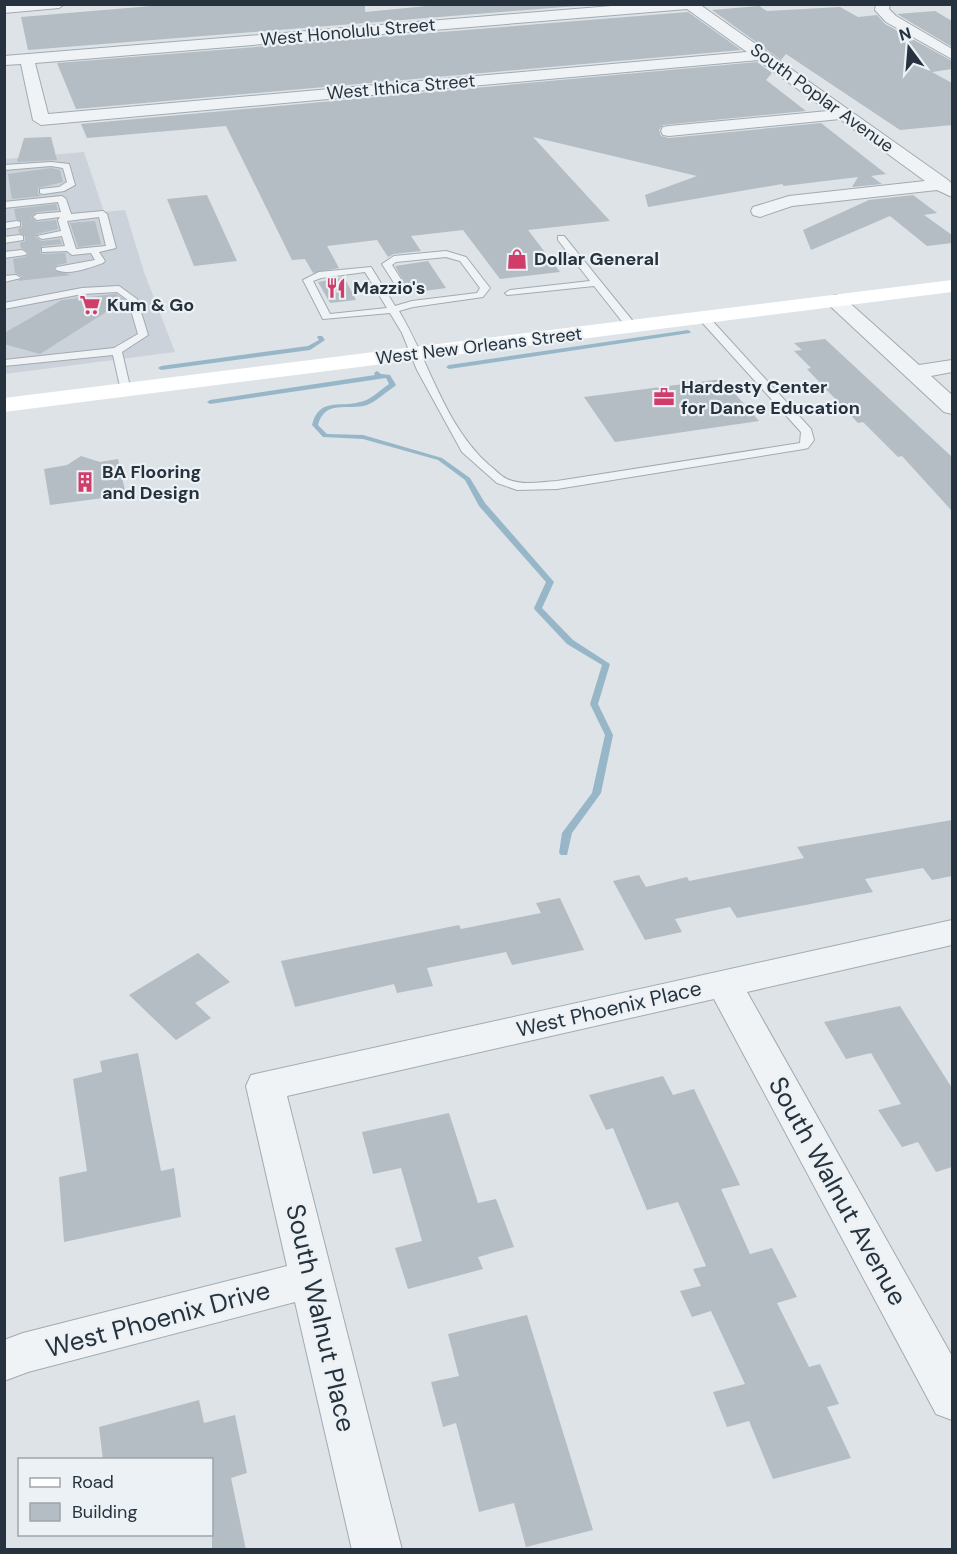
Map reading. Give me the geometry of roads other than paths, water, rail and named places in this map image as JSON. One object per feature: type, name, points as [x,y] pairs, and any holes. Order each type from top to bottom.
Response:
[{"type":"main road","name":"West New Orleans Street","points":[[4,405],[952,286]]},
{"type":"street","points":[[4,9],[59,4]]},
{"type":"street","points":[[883,4],[882,10],[891,19],[952,55]]},
{"type":"street","name":"West Honolulu Street","points":[[4,61],[400,22],[692,5]]},
{"type":"street","name":"South Poplar Avenue","points":[[692,5],[947,188]]},
{"type":"street","name":"West Ithica Street","points":[[27,59],[41,120],[761,55]]},
{"type":"street","points":[[669,131],[844,114]]},
{"type":"street","points":[[760,211],[789,201],[947,188]]},
{"type":"street","points":[[836,300],[952,407]]},
{"type":"street","points":[[914,372],[952,366]]},
{"type":"street","name":"West Phoenix Place","points":[[266,1086],[952,933]]},
{"type":"street","name":"South Walnut Avenue","points":[[724,984],[952,1399]]},
{"type":"street","name":"South Walnut Place","points":[[266,1086],[377,1550]]},
{"type":"street","name":"West Phoenix Drive","points":[[4,1361],[23,1353],[312,1279]]},
{"type":"lane","points":[[4,168],[51,164],[66,166],[72,183],[61,189],[39,191]]},
{"type":"lane","points":[[4,205],[62,199],[65,226],[72,252],[111,248],[103,214],[65,226],[40,229]]},
{"type":"lane","points":[[4,221],[16,228]]},
{"type":"lane","points":[[4,226],[16,228]]},
{"type":"lane","points":[[40,229],[65,226]]},
{"type":"lane","points":[[40,229],[65,226]]},
{"type":"lane","points":[[40,229],[65,226]]},
{"type":"lane","points":[[4,233],[16,228]]},
{"type":"lane","points":[[4,240],[16,228]]},
{"type":"lane","points":[[4,245],[16,228]]},
{"type":"lane","points":[[4,253],[16,228]]},
{"type":"lane","points":[[561,238],[632,327]]},
{"type":"lane","points":[[60,268],[86,270],[85,266],[100,261],[94,251]]},
{"type":"lane","points":[[399,284],[387,264],[394,260],[446,254],[463,259],[485,288],[480,295],[412,304],[393,310],[327,318],[308,280],[319,275],[368,269],[393,310],[407,333],[422,370],[466,450],[501,481],[517,486],[556,485],[804,446],[808,440],[807,431],[703,317]]},
{"type":"lane","points":[[4,277],[13,272]]},
{"type":"lane","points":[[510,293],[596,283]]},
{"type":"lane","points":[[4,306],[82,291],[119,289],[132,299],[143,335],[117,351],[4,363]]},
{"type":"lane","points":[[405,293],[412,304]]},
{"type":"lane","points":[[117,351],[126,391]]},
{"type":"waterway","points":[[449,367],[688,332]]},
{"type":"waterway","points":[[161,368],[310,348],[322,340],[320,337]]},
{"type":"waterway","points":[[210,402],[379,376]]},
{"type":"waterway","points":[[379,376],[388,376],[393,385],[365,403],[327,408],[317,416],[315,425],[325,436],[363,437],[440,459],[468,479],[482,504],[550,582],[538,608],[570,642],[606,664],[594,704],[609,735],[596,793],[567,833],[564,853]]},
{"type":"place","name":"Dollar General","points":[[517,259]]},
{"type":"place","name":"Mazzio's","points":[[336,288]]},
{"type":"place","name":"Kum & Go","points":[[90,305]]},
{"type":"place","name":"Hardesty Center for Dance Education","points":[[664,397]]},
{"type":"place","name":"BA Flooring and Design","points":[[85,482]]}]
